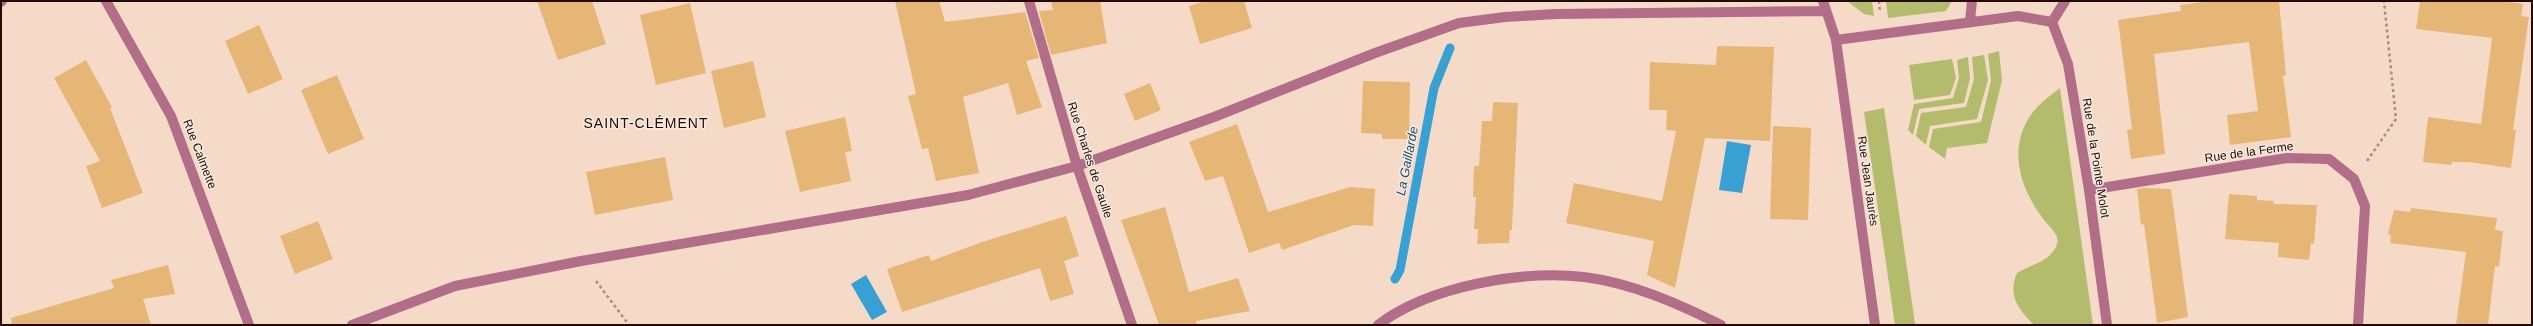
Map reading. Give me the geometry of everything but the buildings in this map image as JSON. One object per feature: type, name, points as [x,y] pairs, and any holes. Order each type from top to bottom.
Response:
[{"type":"street","name":"Rue Calmette","points":[[106,1],[171,116],[249,325]]},
{"type":"street","name":"Rue Charles de Gaulle","points":[[1029,1],[1077,166],[1132,325]]},
{"type":"street","points":[[1970,21],[1972,1]]},
{"type":"street","points":[[1836,40],[1970,21],[2018,16],[2052,22],[2065,1]]},
{"type":"street","points":[[352,325],[455,286],[581,261],[968,195],[1077,166],[1214,117],[1375,52],[1459,23],[1505,17],[1556,14],[1825,6]]},
{"type":"street","name":"Rue Jean Jaurès","points":[[1825,6],[1836,40],[1875,325]]},
{"type":"street","name":"Rue de la Pointe Molot","points":[[2052,22],[2068,64],[2089,190],[2107,325]]},
{"type":"street","name":"Rue de la Ferme","points":[[2089,190],[2287,158],[2329,159],[2354,179],[2365,206],[2358,325]]},
{"type":"street","points":[[1378,325],[1417,303],[1470,286],[1553,276],[1585,277],[1650,294],[1722,325]]},
{"type":"path","points":[[1879,1],[1881,16]]},
{"type":"path","points":[[2354,179],[2396,119],[2384,1]]},
{"type":"path","points":[[581,261],[629,325]]},
{"type":"green space","points":[[1847,1],[1872,1],[1874,16],[1864,14]]},
{"type":"green space","points":[[1886,1],[1952,1],[1946,11],[1888,18]]},
{"type":"green space","points":[[1999,51],[2002,80],[1987,143],[1947,148],[1945,159],[1929,147],[1933,129],[1981,122],[1991,81],[1988,54]]},
{"type":"green space","points":[[1984,55],[1988,80],[1977,119],[1930,126],[1926,145],[1916,136],[1921,113],[1966,107],[1974,79],[1972,57]]},
{"type":"green space","points":[[1968,57],[1970,78],[1964,103],[1919,109],[1913,135],[1908,130],[1914,104],[1953,98],[1959,78],[1957,60]]},
{"type":"green space","points":[[1952,59],[1956,78],[1950,95],[1914,100],[1909,65]]},
{"type":"green space","points":[[2060,88],[2093,325],[2034,325],[2019,308],[2013,289],[2017,273],[2045,259],[2054,250],[2058,241],[2056,235],[2036,209],[2029,196],[2023,182],[2018,154],[2020,139],[2025,125],[2033,112],[2042,102]]},
{"type":"green space","points":[[1884,108],[1915,324],[1895,325],[1864,112]]},
{"type":"water","points":[[1727,141],[1751,145],[1742,193],[1719,190]]},
{"type":"water","points":[[866,275],[887,312],[872,320],[851,284]]},
{"type":"waterway","name":"La Gaillarde","points":[[1395,279],[1400,270],[1434,88],[1450,48]]},
{"type":"district","name":"SAINT-CLÉMENT","points":[[646,123]]}]
